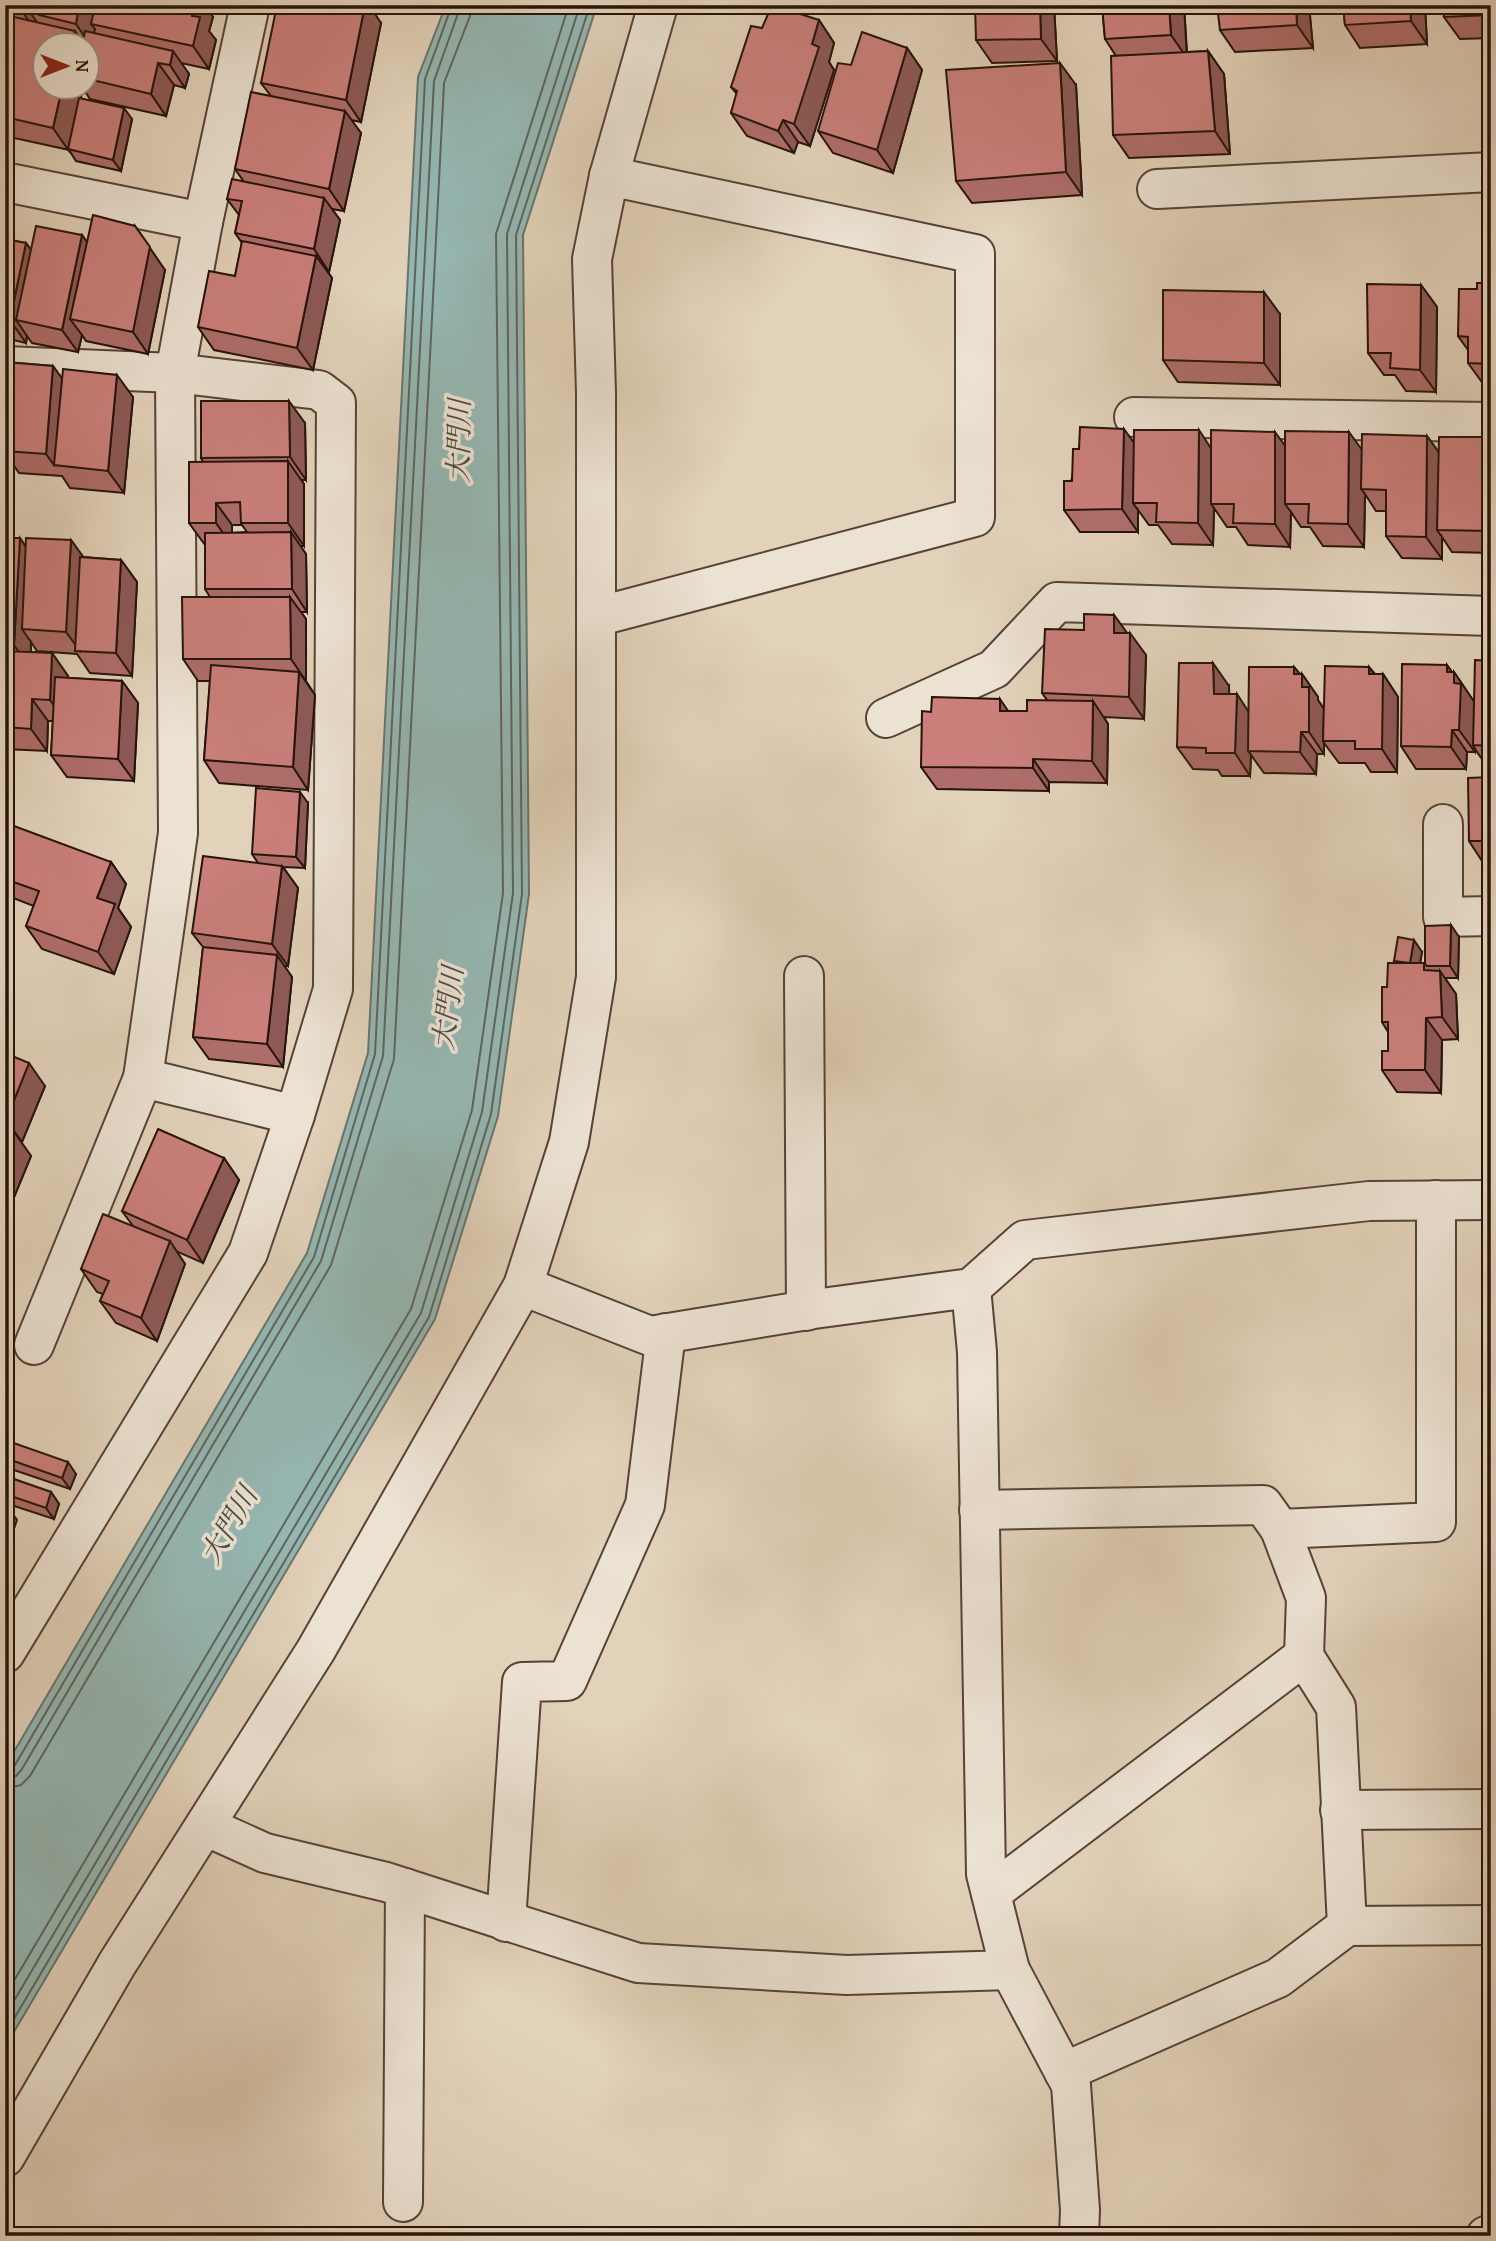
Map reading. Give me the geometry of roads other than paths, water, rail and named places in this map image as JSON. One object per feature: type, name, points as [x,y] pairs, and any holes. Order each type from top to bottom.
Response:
[{"type":"street","points":[[34,1345],[144,1078],[178,833],[175,373],[203,222],[250,5]]},
{"type":"street","points":[[5,2157],[117,1964],[316,1650],[523,1286],[569,1142],[596,977],[596,393],[592,259],[609,176],[658,5]]},
{"type":"street","points":[[1157,189],[1491,172]]},
{"type":"street","points":[[596,617],[975,517],[975,254],[609,176]]},
{"type":"street","points":[[5,182],[203,222]]},
{"type":"street","points":[[5,366],[175,373],[319,390],[336,402],[333,989],[295,1115],[248,1253],[5,1653]]},
{"type":"street","points":[[1134,417],[1491,422]]},
{"type":"street","points":[[887,718],[994,669],[1057,602],[1491,616]]},
{"type":"street","points":[[1443,824],[1443,917],[1491,915]]},
{"type":"street","points":[[804,976],[806,1311]]},
{"type":"street","points":[[144,1078],[295,1115]]},
{"type":"street","points":[[523,1286],[650,1336],[971,1288],[1025,1240],[1369,1200],[1491,1200]]},
{"type":"street","points":[[1280,1529],[1436,1522],[1436,1200]]},
{"type":"street","points":[[971,1288],[976,1352],[986,1874],[1010,1970],[1071,2085],[1080,2210],[1079,2236]]},
{"type":"street","points":[[506,1922],[522,1682],[567,1681],[645,1505],[666,1333]]},
{"type":"street","points":[[979,1510],[1263,1505],[1280,1529],[1306,1598],[1304,1656],[1336,1707],[1347,1926]]},
{"type":"street","points":[[991,1893],[1304,1656]]},
{"type":"street","points":[[1340,1810],[1491,1809]]},
{"type":"street","points":[[205,1825],[265,1853],[405,1888],[638,1963],[847,1975],[1010,1970]]},
{"type":"street","points":[[403,2202],[405,1888]]},
{"type":"street","points":[[1064,2072],[1278,1978],[1347,1926],[1491,1925]]},
{"type":"water","name":"大門川","points":[[446,5],[597,5],[523,235],[529,894],[498,1116],[435,1319],[5,2047],[5,1767],[307,1253],[368,1053],[418,77]]}]
